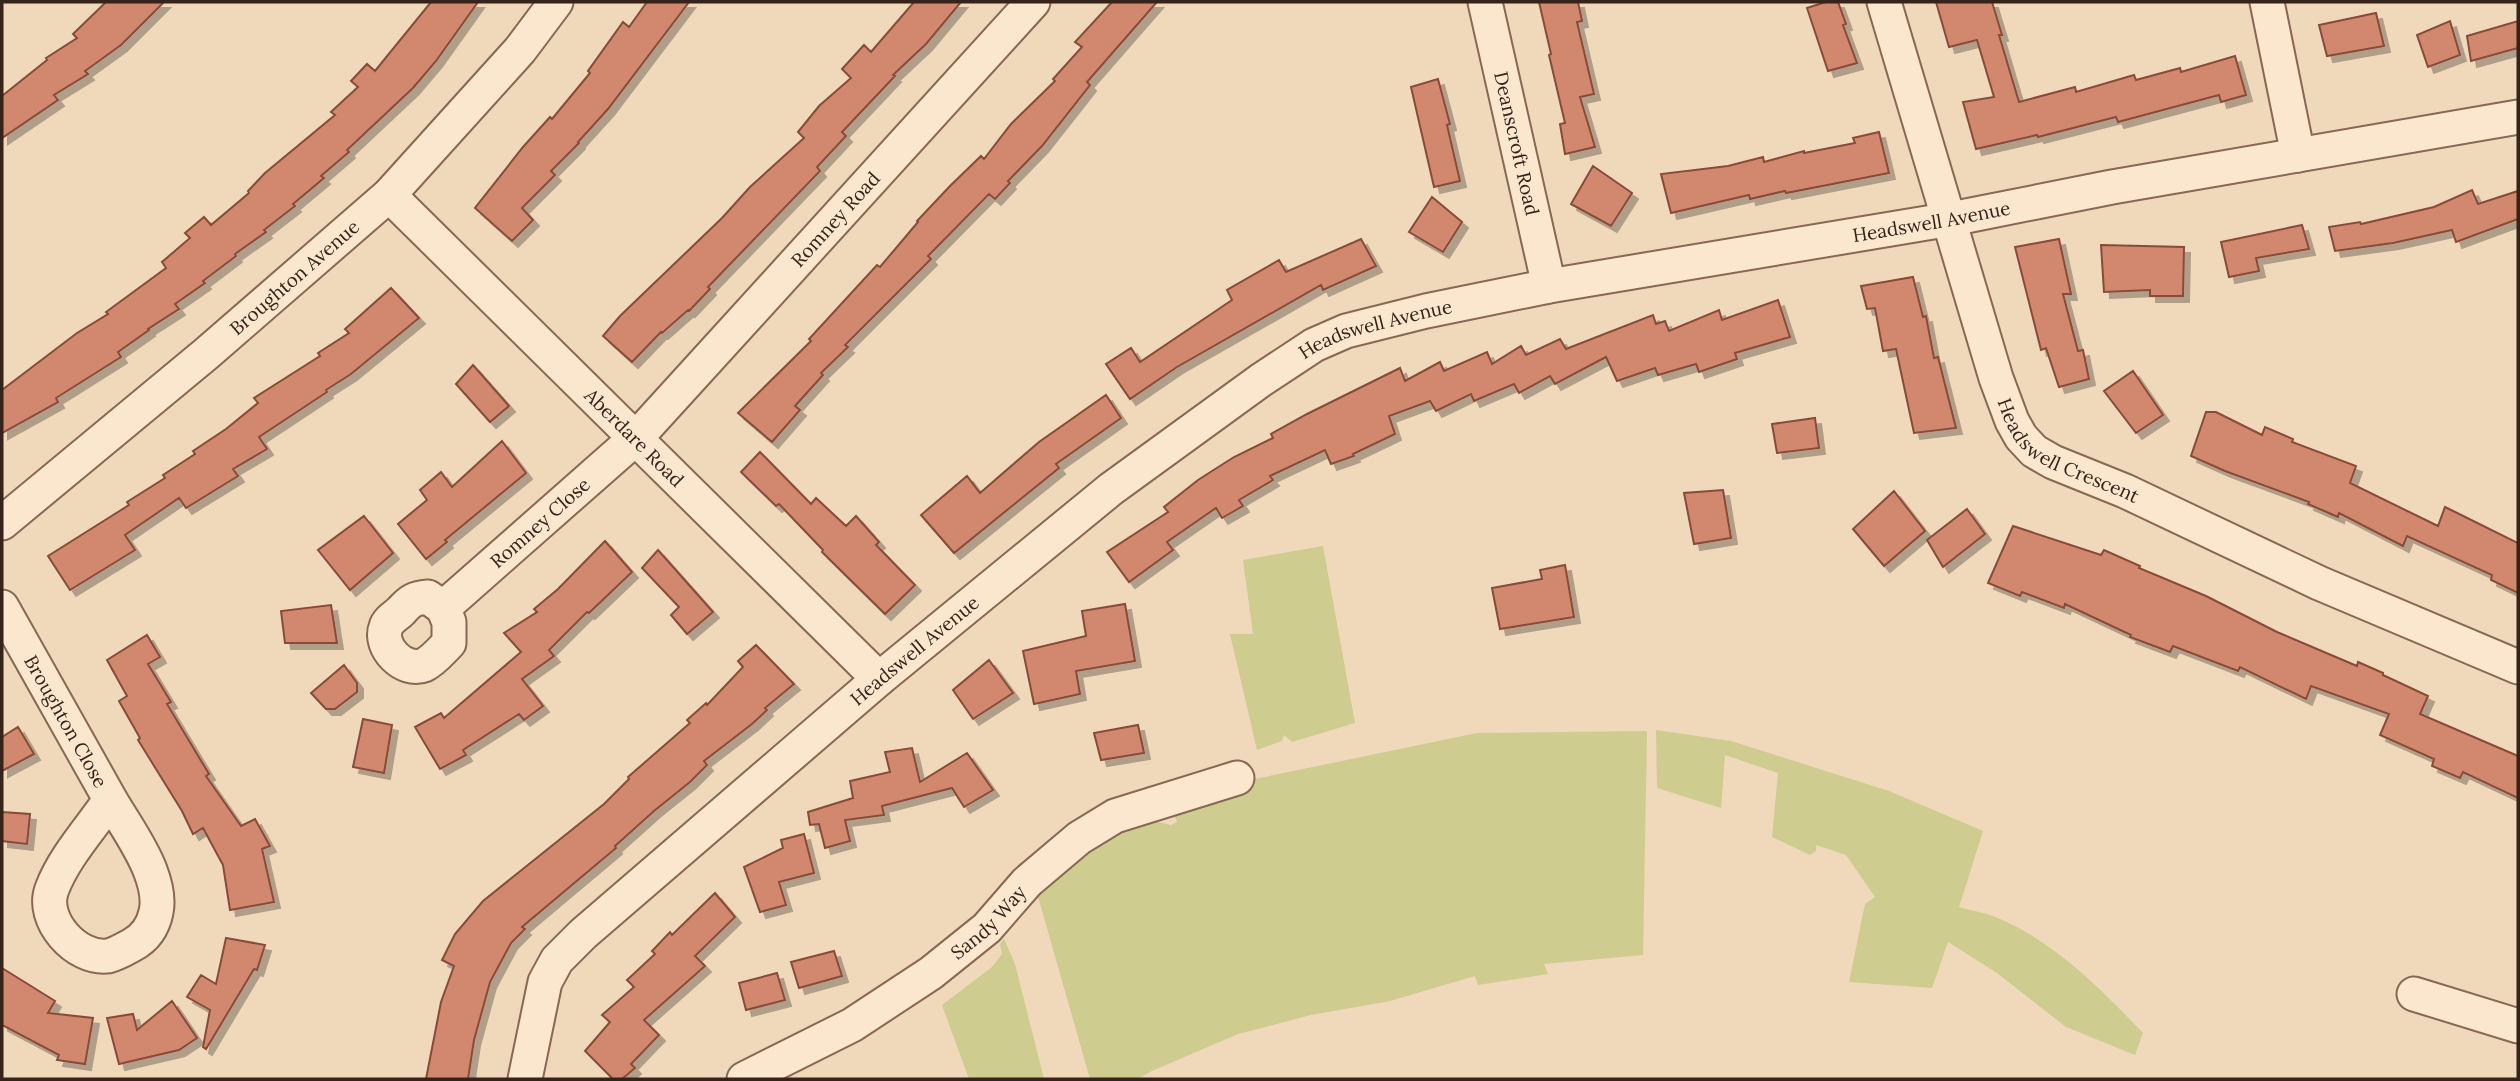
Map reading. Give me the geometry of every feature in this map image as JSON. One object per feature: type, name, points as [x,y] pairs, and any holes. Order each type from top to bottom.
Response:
[{"type":"street","name":"Broughton Avenue","points":[[2,523],[205,354],[389,195],[520,50],[556,2]]},
{"type":"street","name":"Romney Road","points":[[637,437],[1032,2]]},
{"type":"street","name":"Deanscroft Road","points":[[1485,2],[1549,286]]},
{"type":"street","name":"Headswell Crescent","points":[[1884,2],[2008,412],[2021,437],[2034,451],[2053,462],[2156,505],[2319,583],[2518,667]]},
{"type":"street","points":[[2267,2],[2298,155]]},
{"type":"street","name":"Headswell Avenue","points":[[525,1079],[545,982],[557,960],[654,872],[879,679],[1111,489],[1261,380],[1314,345],[1346,331],[1384,320],[1549,286],[1951,219],[2112,187],[2518,117]]},
{"type":"street","name":"Aberdare Road","points":[[389,195],[637,437],[879,679]]},
{"type":"street","name":"Romney Close","points":[[443,608],[637,437]]},
{"type":"street","name":"Broughton Close","points":[[2,607],[110,800]]},
{"type":"street","name":"Sandy Way","points":[[744,1079],[852,1025],[931,973],[987,928],[1027,882],[1079,838],[1115,816],[1237,778]]},
{"type":"street","points":[[2414,994],[2518,1026]]},
{"type":"shaded area","points":[[1323,546],[1355,723],[1292,742],[1284,735],[1282,741],[1257,750],[1230,634],[1253,634],[1243,560]]},
{"type":"shaded area","points":[[1656,730],[1731,741],[1889,791],[1983,831],[1959,907],[1995,917],[2021,929],[2077,969],[2143,1033],[2135,1055],[2066,1027],[1997,973],[1948,942],[1932,988],[1849,982],[1865,904],[1875,897],[1846,855],[1816,845],[1816,851],[1810,855],[1772,837],[1778,773],[1725,755],[1721,808],[1657,788]]},
{"type":"shaded area","points":[[1647,731],[1643,955],[1544,964],[1548,974],[1478,985],[1475,976],[1390,1001],[1311,1015],[1238,1034],[1138,1079],[1090,1079],[1037,893],[1097,840],[1148,820],[1171,825],[1177,822],[1168,797],[1477,733]]},
{"type":"shaded area","points":[[1004,939],[1015,964],[1044,1079],[969,1079],[942,1005],[992,967],[1002,954],[1000,944]]},
{"type":"building","points":[[106,2],[164,2],[121,45],[85,71],[88,74],[54,95],[58,100],[2,138],[2,96],[47,60],[46,58],[77,38],[73,34]]},
{"type":"building","points":[[431,2],[478,2],[413,88],[321,176],[324,178],[293,204],[295,206],[264,230],[266,232],[235,254],[236,256],[203,281],[205,283],[175,304],[179,309],[118,352],[121,357],[56,398],[58,402],[2,433],[2,390],[77,333],[108,314],[106,312],[166,268],[162,262],[190,238],[185,233],[204,217],[211,225],[249,193],[265,173],[335,115],[331,112],[358,87],[351,81],[367,64],[375,71]]},
{"type":"building","points":[[647,2],[689,2],[608,109],[551,171],[555,175],[522,208],[533,220],[512,241],[475,208],[523,147],[550,117],[552,119],[590,73],[588,71],[623,22],[629,27]]},
{"type":"building","points":[[914,2],[961,2],[926,44],[893,75],[895,76],[842,132],[846,136],[817,167],[820,171],[708,287],[710,289],[689,311],[661,332],[632,362],[603,336],[750,187],[804,138],[798,132],[819,106],[851,78],[842,69],[864,45],[871,52]]},
{"type":"building","points":[[1112,2],[1157,2],[1087,82],[1090,85],[1042,146],[1008,181],[1010,183],[995,199],[989,194],[928,256],[931,259],[845,345],[848,347],[821,373],[823,375],[795,406],[800,410],[772,442],[738,413],[811,341],[809,339],[877,265],[880,267],[950,186],[981,156],[984,159],[1011,124],[1055,81],[1053,79],[1082,47],[1075,42]]},
{"type":"building","points":[[1539,2],[1578,2],[1582,21],[1577,22],[1594,94],[1580,97],[1595,147],[1565,154],[1560,124],[1565,123]]},
{"type":"building","points":[[1826,2],[1838,2],[1857,63],[1828,71],[1807,8]]},
{"type":"building","points":[[1936,2],[1992,2],[2019,102],[2075,87],[2076,92],[2134,75],[2136,80],[2180,68],[2181,72],[2235,56],[2246,95],[2221,102],[2219,95],[2118,122],[2116,117],[2038,137],[2037,135],[1976,149],[1963,102],[1994,97],[1977,40],[1949,47]]},
{"type":"building","points":[[2376,13],[2384,46],[2327,56],[2319,25]]},
{"type":"building","points":[[2450,21],[2460,55],[2428,67],[2417,35]]},
{"type":"building","points":[[2518,21],[2518,48],[2471,61],[2467,36]]},
{"type":"building","points":[[1438,79],[1450,124],[1447,125],[1460,181],[1434,187],[1411,87]]},
{"type":"building","points":[[1879,132],[1889,173],[1750,199],[1749,195],[1671,213],[1661,174],[1728,166],[1763,157],[1764,162],[1804,151],[1855,143],[1853,138]]},
{"type":"building","points":[[1593,166],[1632,193],[1611,226],[1571,204]]},
{"type":"building","points":[[2472,190],[2478,204],[2518,191],[2518,219],[2456,242],[2452,230],[2393,243],[2335,251],[2329,227],[2361,224],[2434,207]]},
{"type":"building","points":[[1432,197],[1462,222],[1443,252],[1409,232]]},
{"type":"building","points":[[2302,225],[2309,249],[2256,258],[2259,271],[2229,277],[2221,242]]},
{"type":"building","points":[[1361,239],[1376,266],[1323,290],[1321,285],[1177,367],[1130,399],[1106,364],[1131,348],[1140,362],[1232,300],[1227,290],[1279,260],[1286,272]]},
{"type":"building","points":[[2059,239],[2071,294],[2063,294],[2078,351],[2083,350],[2089,379],[2059,387],[2046,348],[2041,350],[2015,247]]},
{"type":"building","points":[[2101,245],[2184,247],[2183,296],[2150,296],[2150,290],[2104,292]]},
{"type":"building","points":[[1913,277],[1923,317],[1926,316],[1934,358],[1938,357],[1956,428],[1914,433],[1896,349],[1883,351],[1875,308],[1867,309],[1861,286]]},
{"type":"building","points":[[391,288],[419,318],[351,374],[326,390],[327,392],[259,437],[267,449],[233,469],[238,476],[186,508],[179,498],[125,535],[135,550],[70,590],[48,556],[129,505],[127,502],[165,478],[163,475],[195,454],[193,451],[258,403],[254,398],[320,356],[318,353],[349,333],[345,329]]},
{"type":"building","points":[[1778,300],[1790,337],[1735,353],[1737,359],[1699,372],[1696,364],[1658,375],[1655,368],[1617,381],[1606,357],[1555,384],[1550,376],[1519,393],[1514,384],[1474,401],[1471,394],[1436,411],[1430,401],[1389,416],[1395,434],[1353,454],[1354,456],[1331,464],[1325,450],[1270,476],[1273,480],[1239,500],[1243,506],[1222,518],[1216,508],[1167,542],[1173,550],[1129,582],[1107,552],[1168,512],[1164,507],[1198,480],[1234,457],[1273,438],[1271,434],[1307,414],[1400,368],[1405,381],[1440,362],[1444,371],[1487,352],[1492,364],[1521,346],[1526,355],[1560,339],[1566,349],[1653,315],[1656,324],[1665,321],[1669,331],[1719,310],[1722,320]]},
{"type":"building","points":[[473,365],[509,406],[490,422],[456,384]]},
{"type":"building","points":[[2133,371],[2163,415],[2136,433],[2104,391]]},
{"type":"building","points":[[1106,395],[1121,418],[1056,464],[1059,468],[954,553],[921,515],[967,476],[980,493],[1039,442]]},
{"type":"building","points":[[2206,412],[2216,412],[2262,435],[2265,427],[2293,439],[2292,442],[2356,466],[2350,483],[2438,526],[2445,507],[2518,543],[2518,593],[2491,580],[2492,575],[2407,536],[2403,546],[2339,513],[2338,517],[2308,504],[2309,502],[2191,456]]},
{"type":"building","points":[[1815,418],[1819,448],[1777,453],[1772,424]]},
{"type":"building","points":[[502,441],[526,473],[426,559],[398,524],[427,500],[420,490],[441,472],[452,487]]},
{"type":"building","points":[[760,452],[811,504],[816,498],[846,526],[856,516],[879,542],[876,545],[915,585],[885,614],[822,552],[779,504],[776,506],[741,472]]},
{"type":"building","points":[[1723,490],[1731,538],[1694,544],[1684,493]]},
{"type":"building","points":[[1894,491],[1925,531],[1884,566],[1853,529]]},
{"type":"building","points":[[1967,509],[1985,534],[1943,567],[1927,540]]},
{"type":"building","points":[[364,516],[393,553],[350,590],[318,550]]},
{"type":"building","points":[[2013,526],[2101,555],[2104,550],[2206,596],[2277,632],[2357,666],[2358,662],[2428,696],[2420,714],[2518,756],[2518,798],[2463,772],[2460,778],[2432,766],[2434,759],[2380,735],[2389,714],[2311,686],[2306,699],[2240,667],[2238,671],[2173,646],[2170,652],[2130,637],[2131,635],[2065,604],[2064,608],[2022,592],[2020,596],[1988,583]]},
{"type":"building","points":[[605,541],[632,572],[549,650],[554,656],[522,679],[543,706],[524,720],[519,714],[463,750],[466,755],[440,769],[415,727],[441,713],[444,718],[521,652],[504,633],[537,612],[534,609],[558,589]]},
{"type":"building","points":[[658,550],[713,612],[687,634],[671,615],[679,607],[642,568]]},
{"type":"building","points":[[1565,565],[1574,617],[1500,629],[1492,588],[1542,579],[1540,570]]},
{"type":"building","points":[[1125,604],[1135,661],[1076,671],[1080,694],[1034,704],[1023,651],[1086,636],[1082,611]]},
{"type":"building","points":[[331,605],[337,643],[285,643],[281,611]]},
{"type":"building","points":[[147,635],[160,657],[148,664],[171,702],[167,704],[209,774],[206,776],[241,826],[255,819],[270,846],[262,849],[274,902],[230,910],[223,865],[203,828],[193,834],[182,811],[138,740],[140,738],[119,701],[127,696],[107,660]]},
{"type":"building","points":[[756,645],[794,684],[765,708],[767,710],[752,724],[704,761],[707,765],[690,782],[522,927],[525,929],[511,943],[490,982],[474,1040],[468,1079],[426,1079],[441,1002],[454,966],[442,960],[455,934],[483,901],[604,804],[628,777],[690,723],[687,720],[706,703],[707,705],[743,667],[738,661]]},
{"type":"building","points":[[989,660],[1013,693],[973,719],[953,690]]},
{"type":"building","points":[[344,665],[357,683],[357,692],[335,709],[326,709],[311,693]]},
{"type":"building","points":[[363,719],[392,725],[384,773],[353,767]]},
{"type":"building","points":[[1138,725],[1144,753],[1101,760],[1094,733]]},
{"type":"building","points":[[18,727],[34,754],[2,771],[2,737]]},
{"type":"building","points":[[912,748],[920,782],[967,753],[993,790],[964,807],[952,788],[882,806],[884,815],[845,820],[850,841],[825,848],[819,824],[810,825],[808,812],[853,798],[850,781],[890,772],[885,752]]},
{"type":"building","points":[[2,812],[30,814],[27,844],[2,841]]},
{"type":"building","points":[[804,834],[814,873],[779,882],[786,905],[760,912],[744,867],[783,848],[781,840]]},
{"type":"building","points":[[715,893],[735,917],[695,956],[705,966],[644,1020],[659,1035],[631,1064],[635,1068],[622,1079],[613,1079],[585,1051],[610,1022],[602,1015],[634,987],[627,980],[655,954],[652,951]]},
{"type":"building","points":[[226,938],[265,945],[257,970],[254,969],[206,1049],[203,1047],[210,1010],[187,997],[201,975],[216,984]]},
{"type":"building","points":[[834,951],[842,976],[799,988],[791,962]]},
{"type":"building","points":[[2,968],[55,1001],[48,1013],[93,1018],[85,1064],[57,1060],[59,1055],[2,1025]]},
{"type":"building","points":[[777,973],[785,1000],[746,1010],[739,983]]},
{"type":"building","points":[[172,1001],[197,1038],[179,1050],[119,1064],[107,1018],[133,1014],[137,1030]]}]
